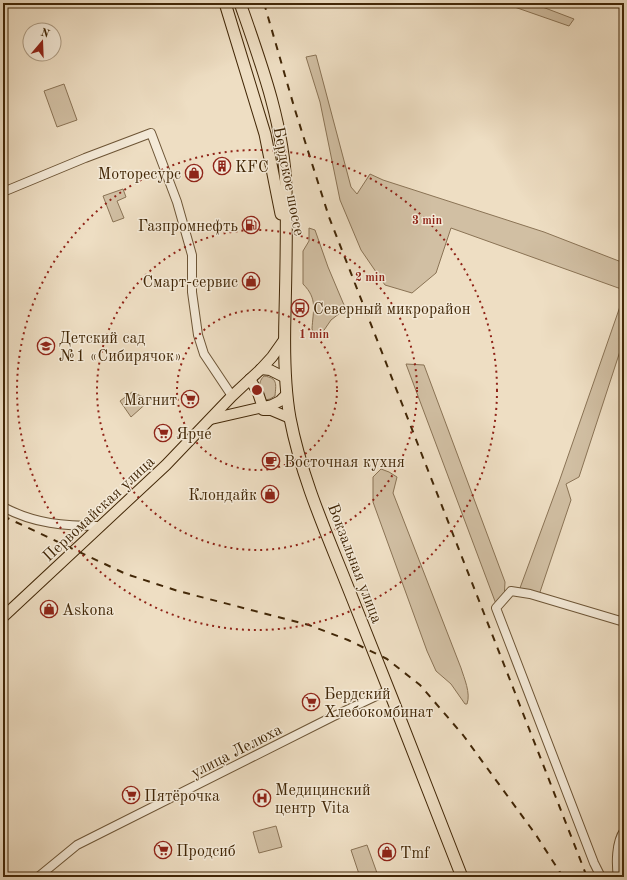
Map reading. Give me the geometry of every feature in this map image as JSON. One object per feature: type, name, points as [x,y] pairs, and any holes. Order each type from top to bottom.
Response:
[{"type":"highway","name":"Бердское шоссе","points":[[225,3],[265,134],[286,246]]},
{"type":"highway","name":"Бердское шоссе","points":[[240,3],[279,130],[284,158],[286,188],[286,246]]},
{"type":"highway","name":"Вокзальная улица","points":[[286,246],[284,340],[286,378],[290,418],[299,454],[309,484],[462,877]]},
{"type":"main road","name":"Первомайская улица","points":[[3,617],[166,465],[232,396],[261,369],[284,340]]},
{"type":"main road","points":[[261,369],[270,370],[286,378]]},
{"type":"main road","points":[[250,380],[258,393],[263,408]]},
{"type":"main road","points":[[211,419],[263,408],[280,401],[287,394]]},
{"type":"main road","points":[[245,411],[271,410],[290,418]]},
{"type":"street","points":[[3,192],[85,158],[151,133],[177,202],[192,255],[192,292],[198,334],[204,354],[232,396]]},
{"type":"street","points":[[3,507],[22,517],[43,522],[100,526]]},
{"type":"street","points":[[601,877],[594,863],[496,608],[511,591],[530,594],[624,622]]},
{"type":"street","name":"улица Лелюха","points":[[38,877],[77,845],[389,690]]},
{"type":"street","points":[[618,877],[616,863],[621,835],[624,831]]},
{"type":"shaded area","points":[[503,3],[532,3],[574,19],[569,26]]},
{"type":"shaded area","points":[[316,55],[351,187],[357,194],[370,174],[383,180],[544,232],[624,263],[624,290],[451,228],[436,273],[412,293],[385,285],[361,250],[340,200],[320,102],[306,57]]},
{"type":"shaded area","points":[[64,84],[77,120],[57,127],[44,91]]},
{"type":"shaded area","points":[[123,189],[126,197],[117,201],[124,218],[113,222],[103,196]]},
{"type":"shaded area","points":[[309,228],[315,230],[328,267],[344,305],[340,313],[331,320],[320,336],[314,333],[312,329],[314,310],[313,300],[308,289],[303,284],[303,251],[309,241]]},
{"type":"shaded area","points":[[624,295],[624,339],[579,477],[566,484],[571,500],[539,595],[520,588],[559,482]]},
{"type":"shaded area","points":[[406,364],[424,365],[505,582],[504,601],[496,604]]},
{"type":"shaded area","points":[[264,376],[272,378],[276,385],[275,396],[265,400],[260,385],[260,382]]},
{"type":"shaded area","points":[[132,392],[150,400],[131,417],[120,401]]},
{"type":"shaded area","points":[[381,469],[397,477],[393,493],[461,668],[468,690],[467,704],[465,704],[451,684],[436,671],[427,651],[373,502],[373,477]]},
{"type":"shaded area","points":[[276,826],[282,847],[259,853],[253,832]]},
{"type":"shaded area","points":[[367,845],[377,873],[366,877],[360,877],[351,850]]},
{"type":"railway","points":[[264,3],[295,110],[329,217],[587,877]]},
{"type":"railway","points":[[3,516],[126,574],[178,591],[309,625],[348,640],[387,659],[420,685],[463,735],[536,835],[563,877]]},
{"type":"place","name":"KFC","points":[[222,166]]},
{"type":"place","name":"Моторесурс","points":[[194,173]]},
{"type":"place","name":"Газпромнефть","points":[[251,225]]},
{"type":"place","name":"Смарт-сервис","points":[[251,281]]},
{"type":"place","name":"Северный микрорайон","points":[[300,308]]},
{"type":"place","name":"Детский сад №1 «Сибирячок»","points":[[46,346]]},
{"type":"place","name":"Магнит","points":[[190,399]]},
{"type":"place","name":"Ярче","points":[[163,433]]},
{"type":"place","name":"Восточная кухня","points":[[271,461]]},
{"type":"place","name":"Клондайк","points":[[270,494]]},
{"type":"place","name":"Askona","points":[[49,609]]},
{"type":"place","name":"Бердский Хлебокомбинат","points":[[311,702]]},
{"type":"place","name":"Пятёрочка","points":[[131,795]]},
{"type":"place","name":"Медицинский центр Vita","points":[[262,798]]},
{"type":"place","name":"Продсиб","points":[[163,850]]},
{"type":"place","name":"Tmf","points":[[387,852]]}]
